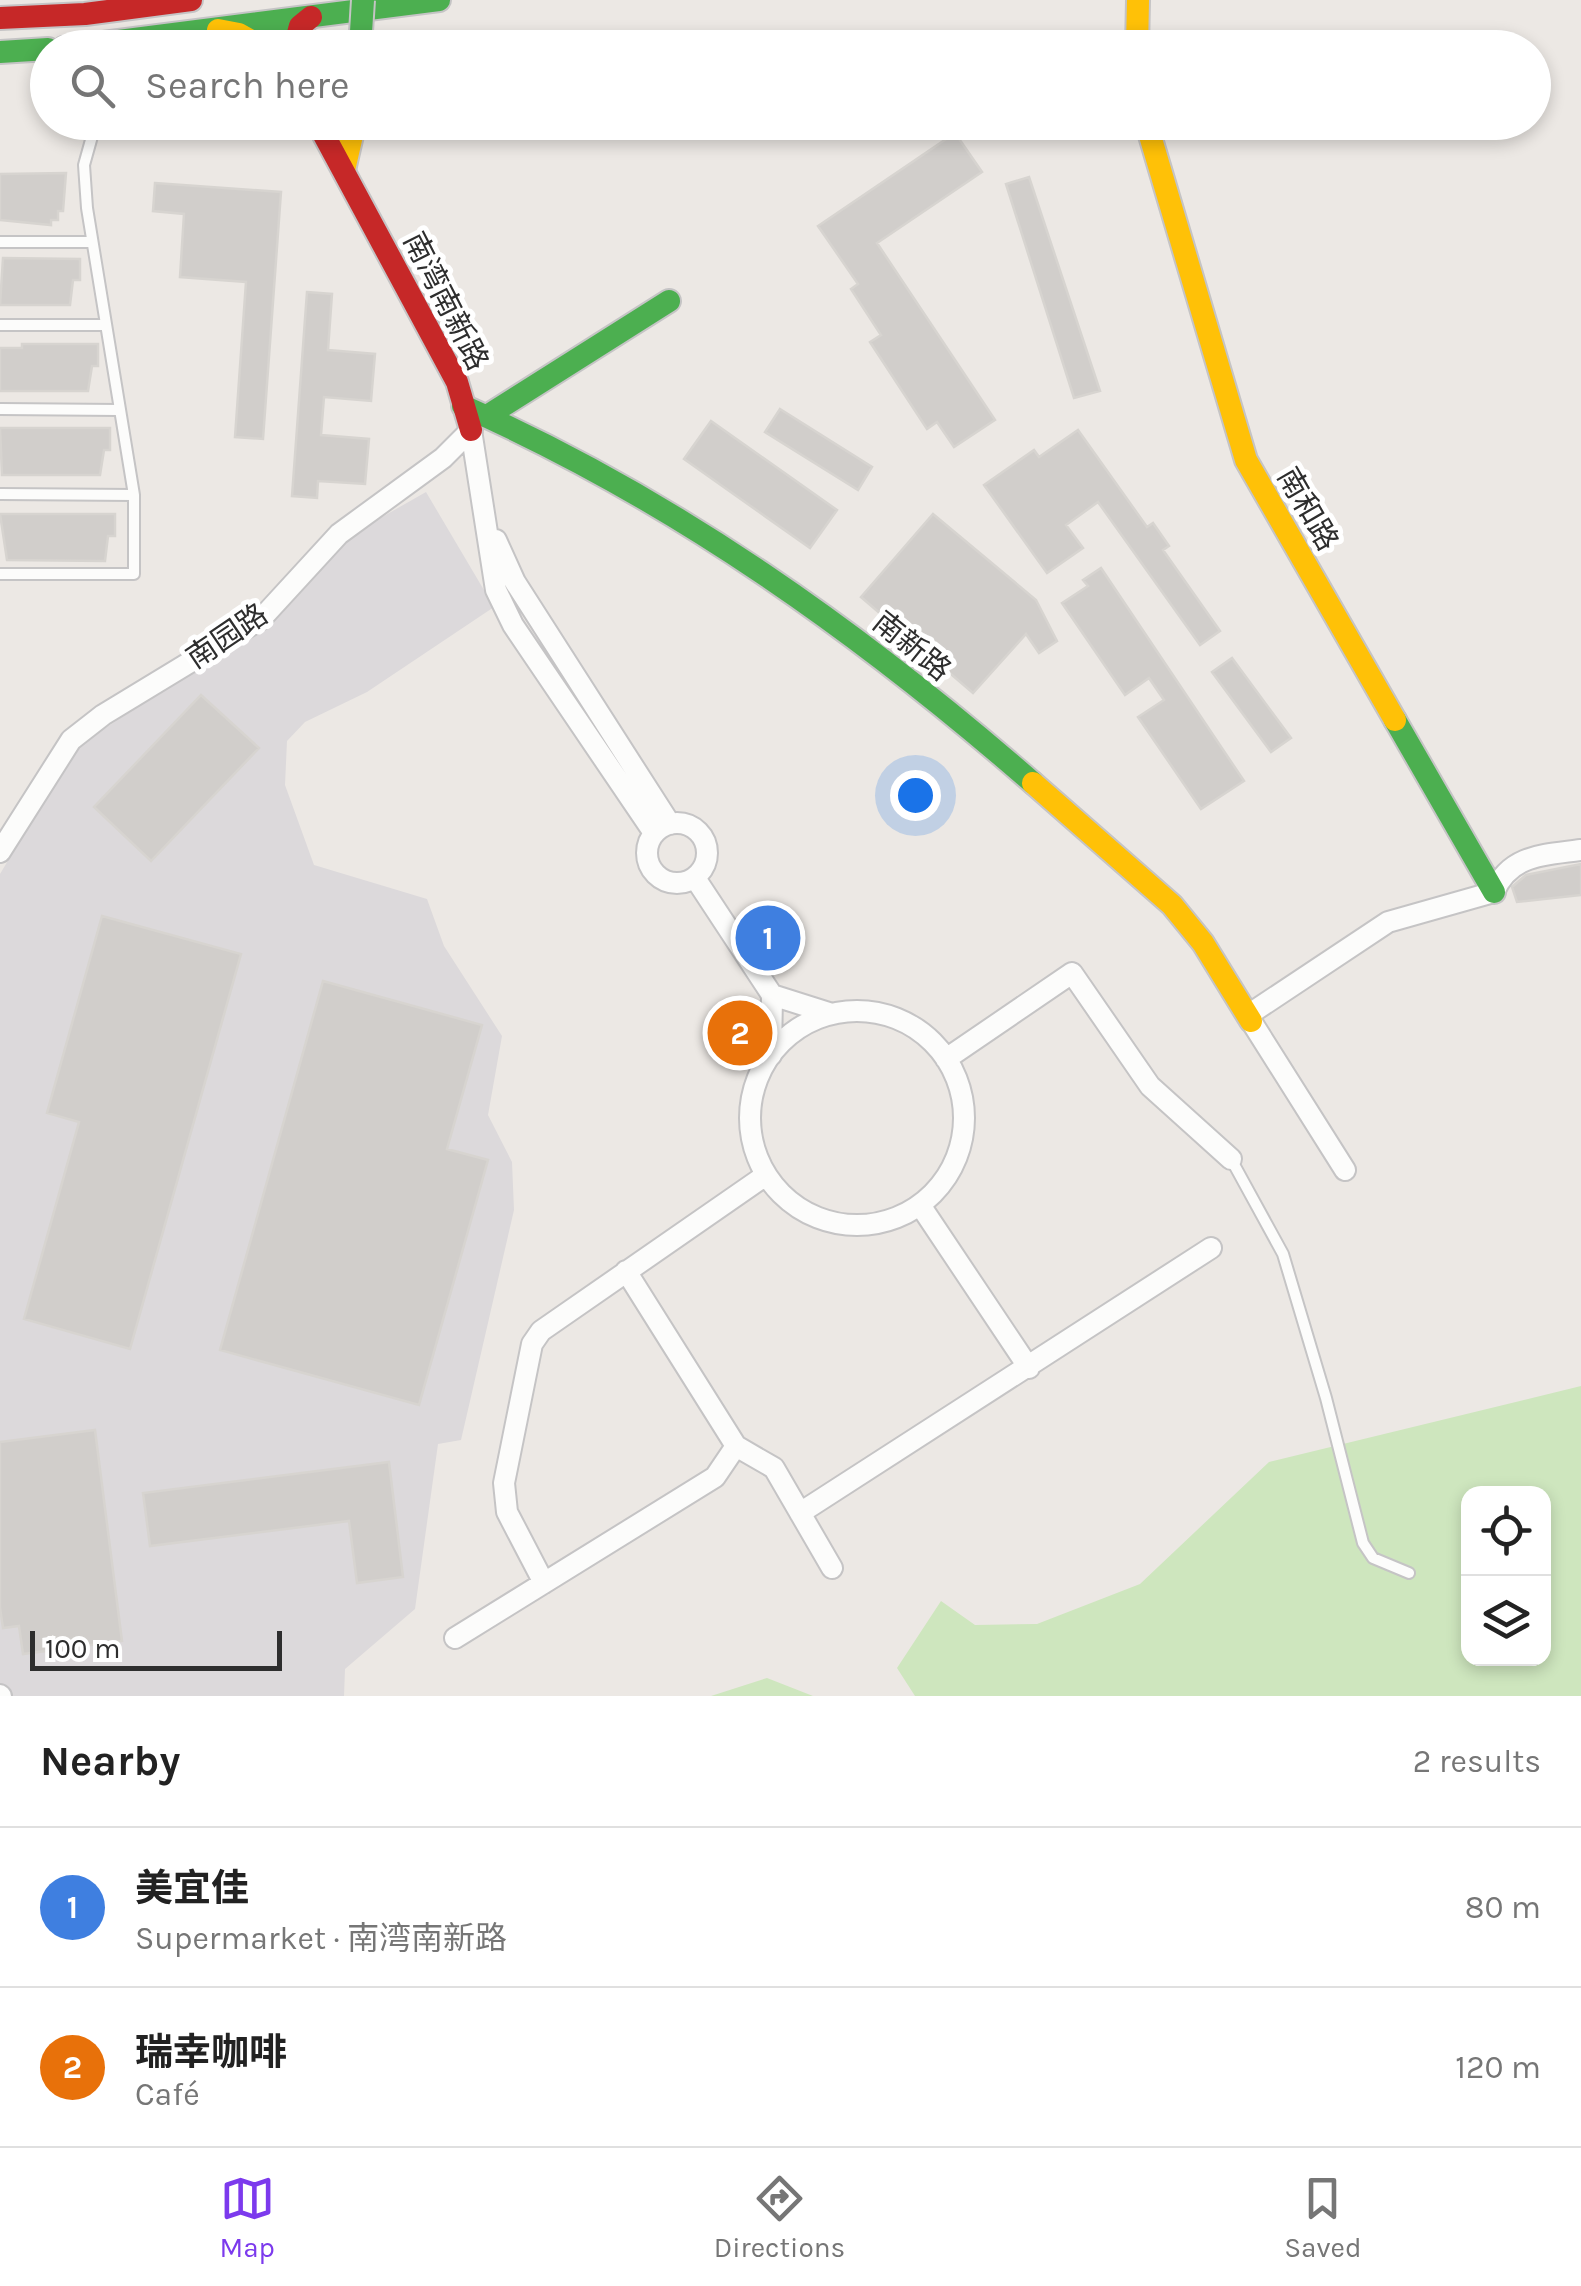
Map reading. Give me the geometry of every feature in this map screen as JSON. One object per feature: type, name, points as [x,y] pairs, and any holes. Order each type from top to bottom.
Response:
[{"type":"street","points":[[0,18],[85,14],[191,0]]},
{"type":"street","points":[[361,30],[363,0]]},
{"type":"street","points":[[216,30],[439,0]]},
{"type":"street","points":[[1137,30],[1138,0]]},
{"type":"street","points":[[299,30],[311,17]]},
{"type":"street","points":[[0,52],[30,50]]},
{"type":"street","name":"南湾南新路","points":[[327,140],[457,382],[463,406],[479,423],[486,519],[515,582],[662,829]]},
{"type":"street","points":[[344,170],[351,140]]},
{"type":"street","name":"南和路","points":[[1151,140],[1246,460],[1494,892]]},
{"type":"street","points":[[479,423],[669,301]]},
{"type":"street","name":"南园路","points":[[0,852],[71,740],[103,715],[261,619],[339,534],[442,458],[479,423]]},
{"type":"street","name":"南新路","points":[[479,423],[533,437],[713,540],[822,612],[1012,765],[1172,905],[1203,943],[1249,1018]]},
{"type":"street","points":[[688,825],[703,838],[707,855],[695,878],[676,884],[658,877],[650,868],[646,850],[662,829],[688,825]]},
{"type":"street","points":[[1345,1170],[1249,1018],[1388,922],[1494,892],[1510,867],[1526,858],[1581,850]]},
{"type":"street","points":[[695,878],[772,995],[770,1056]]},
{"type":"street","points":[[946,1059],[1072,973],[1150,1086],[1230,1159]]},
{"type":"street","points":[[772,995],[833,1014]]},
{"type":"street","points":[[860,1012],[892,1018],[923,1034],[946,1059],[961,1092],[960,1148],[944,1180],[920,1205],[884,1222],[833,1222],[799,1208],[766,1175],[753,1144],[750,1122],[754,1087],[770,1056],[797,1030],[833,1014],[860,1012]]},
{"type":"street","points":[[544,1583],[507,1512],[504,1483],[532,1344],[540,1331],[766,1175]]},
{"type":"street","points":[[920,1205],[1029,1368]]},
{"type":"street","points":[[800,1513],[1211,1248]]},
{"type":"street","points":[[626,1272],[736,1446],[774,1468],[832,1568]]},
{"type":"street","points":[[455,1638],[715,1477],[736,1446]]},
{"type":"lane","points":[[0,574],[134,574],[134,494],[90,242],[84,165],[91,140]]},
{"type":"lane","points":[[0,242],[90,242]]},
{"type":"lane","points":[[0,325],[105,325]]},
{"type":"lane","points":[[0,410],[119,410]]},
{"type":"lane","points":[[0,494],[134,494]]},
{"type":"lane","points":[[1230,1159],[1283,1254],[1363,1543],[1372,1558],[1409,1573]]},
{"type":"shaded area","points":[[426,492],[494,607],[367,692],[305,722],[287,741],[285,785],[314,865],[427,899],[444,946],[502,1036],[488,1115],[512,1162],[514,1210],[461,1440],[438,1444],[415,1609],[345,1669],[344,1696],[10,1696],[0,1683],[0,874],[76,747],[267,623],[347,537]]},
{"type":"green space","points":[[1581,1386],[1581,1696],[915,1696],[897,1668],[941,1601],[975,1625],[1037,1624],[1140,1584],[1269,1462]]},
{"type":"green space","points":[[767,1678],[813,1696],[711,1696]]},
{"type":"building","points":[[945,140],[960,140],[982,172],[877,243],[995,420],[954,447],[937,422],[927,429],[870,342],[881,335],[851,289],[858,284],[818,226]]},
{"type":"building","points":[[66,173],[63,211],[58,211],[58,220],[51,220],[51,225],[0,220],[0,174]]},
{"type":"building","points":[[1029,177],[1100,391],[1074,398],[1006,184]]},
{"type":"building","points":[[155,183],[281,192],[263,439],[235,437],[246,282],[180,277],[184,214],[153,211]]},
{"type":"building","points":[[3,258],[80,259],[80,280],[73,280],[70,305],[0,305]]},
{"type":"building","points":[[307,292],[332,294],[328,350],[375,354],[371,401],[324,397],[321,435],[369,439],[365,484],[318,481],[317,498],[292,496]]},
{"type":"building","points":[[22,344],[98,344],[98,366],[92,366],[88,391],[0,391],[0,348],[22,348]]},
{"type":"building","points":[[780,409],[872,467],[858,490],[765,432]]},
{"type":"building","points":[[711,421],[837,510],[810,548],[684,459]]},
{"type":"building","points":[[0,428],[110,428],[110,450],[104,450],[100,475],[2,475]]},
{"type":"building","points":[[1078,430],[1147,527],[1153,523],[1169,546],[1163,550],[1220,631],[1200,645],[1098,502],[1066,525],[1083,548],[1047,573],[984,485],[1034,450],[1039,457]]},
{"type":"building","points":[[0,514],[115,514],[115,536],[108,536],[105,561],[7,560]]},
{"type":"building","points":[[933,514],[1036,600],[1057,641],[1039,653],[1026,634],[973,693],[861,597]]},
{"type":"building","points":[[1101,568],[1244,781],[1201,809],[1138,717],[1164,700],[1149,678],[1125,695],[1062,603],[1088,586],[1083,580]]},
{"type":"building","points":[[1232,658],[1291,738],[1271,752],[1212,672]]},
{"type":"building","points":[[201,695],[259,748],[151,861],[94,807]]},
{"type":"building","points":[[1581,864],[1581,895],[1517,902],[1512,887],[1526,875]]},
{"type":"building","points":[[102,916],[241,954],[130,1349],[24,1319],[79,1122],[47,1113]]},
{"type":"building","points":[[323,981],[482,1025],[447,1149],[488,1160],[419,1405],[220,1350]]},
{"type":"building","points":[[95,1430],[122,1641],[23,1654],[19,1626],[3,1628],[0,1608],[0,1442]]},
{"type":"building","points":[[389,1462],[403,1577],[357,1583],[349,1521],[150,1546],[143,1493]]},
{"type":"traffic: fast","points":[[361,30],[363,0]]},
{"type":"traffic: fast","points":[[205,30],[439,0]]},
{"type":"traffic: fast","points":[[0,52],[30,50]]},
{"type":"traffic: fast","points":[[487,416],[669,301]]},
{"type":"traffic: fast","points":[[463,406],[616,483],[762,573],[901,674],[1033,783]]},
{"type":"traffic: fast","points":[[1395,720],[1494,892]]},
{"type":"traffic: slow","points":[[1137,30],[1138,0]]},
{"type":"traffic: slow","points":[[344,170],[351,140]]},
{"type":"traffic: slow","points":[[1151,140],[1246,460],[1395,720]]},
{"type":"traffic: slow","points":[[1033,783],[1172,905],[1203,943],[1251,1021]]},
{"type":"traffic: jam","points":[[0,18],[85,14],[191,0]]},
{"type":"traffic: jam","points":[[299,30],[311,17]]},
{"type":"traffic: jam","points":[[327,140],[457,382],[471,430]]},
{"type":"place","name":"美宜佳","points":[[768,938]]},
{"type":"place","name":"瑞幸咖啡","points":[[740,1033]]}]
